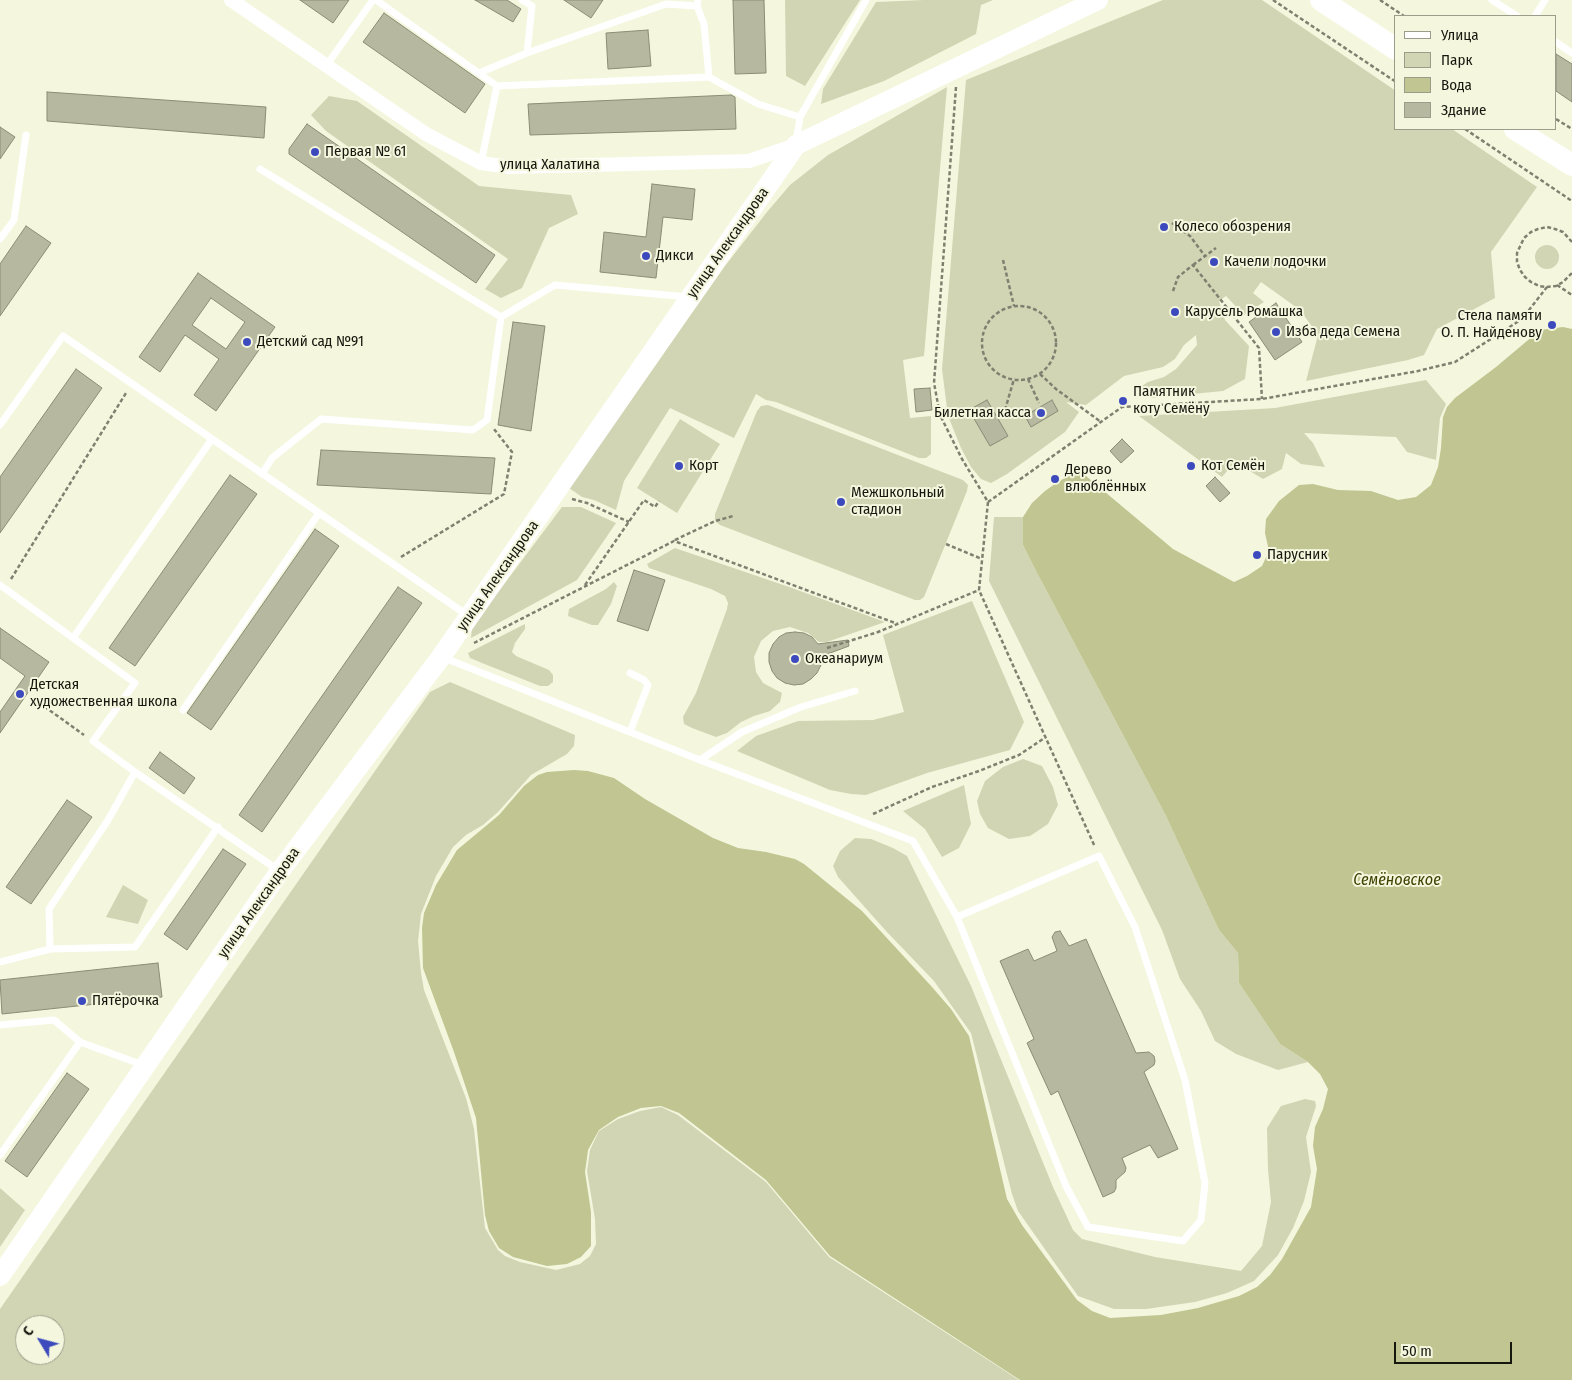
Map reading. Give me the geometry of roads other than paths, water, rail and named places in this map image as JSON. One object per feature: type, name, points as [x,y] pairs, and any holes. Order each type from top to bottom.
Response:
[{"type":"main road","points":[[1321,0],[1394,48]]},
{"type":"main road","points":[[1517,130],[1572,165]]},
{"type":"street","name":"улица Халатина","points":[[231,0],[426,134],[480,163],[510,167],[749,161],[796,145]]},
{"type":"street","name":"улица Александрова","points":[[0,1276],[280,871],[470,616],[796,145],[1098,0]]},
{"type":"lane","points":[[325,66],[374,0],[497,86],[709,77],[758,104],[800,118]]},
{"type":"lane","points":[[522,0],[532,6],[527,53]]},
{"type":"lane","points":[[796,145],[800,118],[866,0]]},
{"type":"lane","points":[[1492,0],[1515,15]]},
{"type":"lane","points":[[1536,15],[1545,0]]},
{"type":"lane","points":[[479,73],[527,53],[666,4],[697,3],[704,24],[709,77]]},
{"type":"lane","points":[[1557,43],[1572,53]]},
{"type":"lane","points":[[480,163],[497,86]]},
{"type":"lane","points":[[0,239],[14,220],[26,135]]},
{"type":"lane","points":[[260,169],[501,317]]},
{"type":"lane","points":[[501,317],[556,285],[691,297]]},
{"type":"lane","points":[[262,474],[272,458],[321,419],[472,430],[487,420],[501,317]]},
{"type":"lane","points":[[0,425],[63,336],[470,616]]},
{"type":"lane","points":[[73,638],[212,439]]},
{"type":"lane","points":[[183,710],[319,513]]},
{"type":"lane","points":[[3,587],[135,683],[93,741],[280,871]]},
{"type":"lane","points":[[441,657],[700,760],[913,841],[957,917],[1066,1186],[1088,1227],[1183,1241],[1201,1220],[1206,1184],[1185,1080],[1135,927],[1099,856],[957,917]]},
{"type":"lane","points":[[630,673],[648,684],[630,732]]},
{"type":"lane","points":[[700,760],[742,732],[801,707],[855,691]]},
{"type":"lane","points":[[50,949],[49,909],[108,820],[135,772]]},
{"type":"lane","points":[[0,962],[50,949],[135,947],[218,828]]},
{"type":"lane","points":[[0,1025],[54,1020],[80,1042],[146,1066]]},
{"type":"lane","points":[[0,1155],[80,1042]]},
{"type":"water","name":"Семёновское","points":[[1563,327],[1572,329],[1572,1380],[1020,1380],[830,1256],[766,1180],[679,1113],[661,1106],[641,1108],[618,1117],[599,1130],[588,1150],[585,1172],[591,1212],[591,1246],[581,1257],[567,1264],[547,1266],[513,1257],[499,1248],[489,1231],[485,1215],[476,1118],[423,968],[422,928],[424,913],[436,885],[457,850],[499,815],[524,786],[538,775],[547,772],[574,770],[588,771],[614,778],[645,799],[713,838],[738,848],[795,859],[804,864],[862,911],[951,1009],[969,1036],[1007,1199],[1022,1225],[1077,1300],[1092,1311],[1110,1318],[1161,1315],[1198,1308],[1239,1296],[1257,1287],[1270,1275],[1282,1259],[1311,1207],[1317,1169],[1313,1146],[1315,1127],[1323,1109],[1328,1089],[1320,1074],[1308,1062],[1280,1044],[1239,983],[1238,953],[1219,930],[1165,814],[1023,545],[1023,517],[1032,503],[1045,491],[1059,481],[1080,471],[1173,549],[1234,582],[1262,566],[1269,551],[1265,533],[1266,519],[1279,501],[1299,485],[1313,484],[1338,490],[1371,491],[1398,500],[1416,497],[1431,485],[1438,467],[1443,417],[1447,407],[1455,398],[1540,330]]},
{"type":"place","name":"Первая № 61","points":[[315,152]]},
{"type":"place","name":"Колесо обозрения","points":[[1164,227]]},
{"type":"place","name":"Дикси","points":[[646,256]]},
{"type":"place","name":"Качели лодочки","points":[[1214,262]]},
{"type":"place","name":"Карусель Ромашка","points":[[1175,312]]},
{"type":"place","name":"Стела памяти О. П. Найденову","points":[[1552,325]]},
{"type":"place","name":"Изба деда Семена","points":[[1276,332]]},
{"type":"place","name":"Детский сад №91","points":[[247,342]]},
{"type":"place","name":"Памятник коту Семёну","points":[[1123,401]]},
{"type":"place","name":"Билетная касса","points":[[1041,413]]},
{"type":"place","name":"Корт","points":[[679,466]]},
{"type":"place","name":"Кот Семён","points":[[1191,466]]},
{"type":"place","name":"Дерево влюблённых","points":[[1055,479]]},
{"type":"place","name":"Межшкольный стадион","points":[[841,502]]},
{"type":"place","name":"Парусник","points":[[1257,555]]},
{"type":"place","name":"Океанариум","points":[[795,659]]},
{"type":"place","name":"Детская художественная школа","points":[[20,694]]},
{"type":"place","name":"Пятёрочка","points":[[82,1001]]}]
